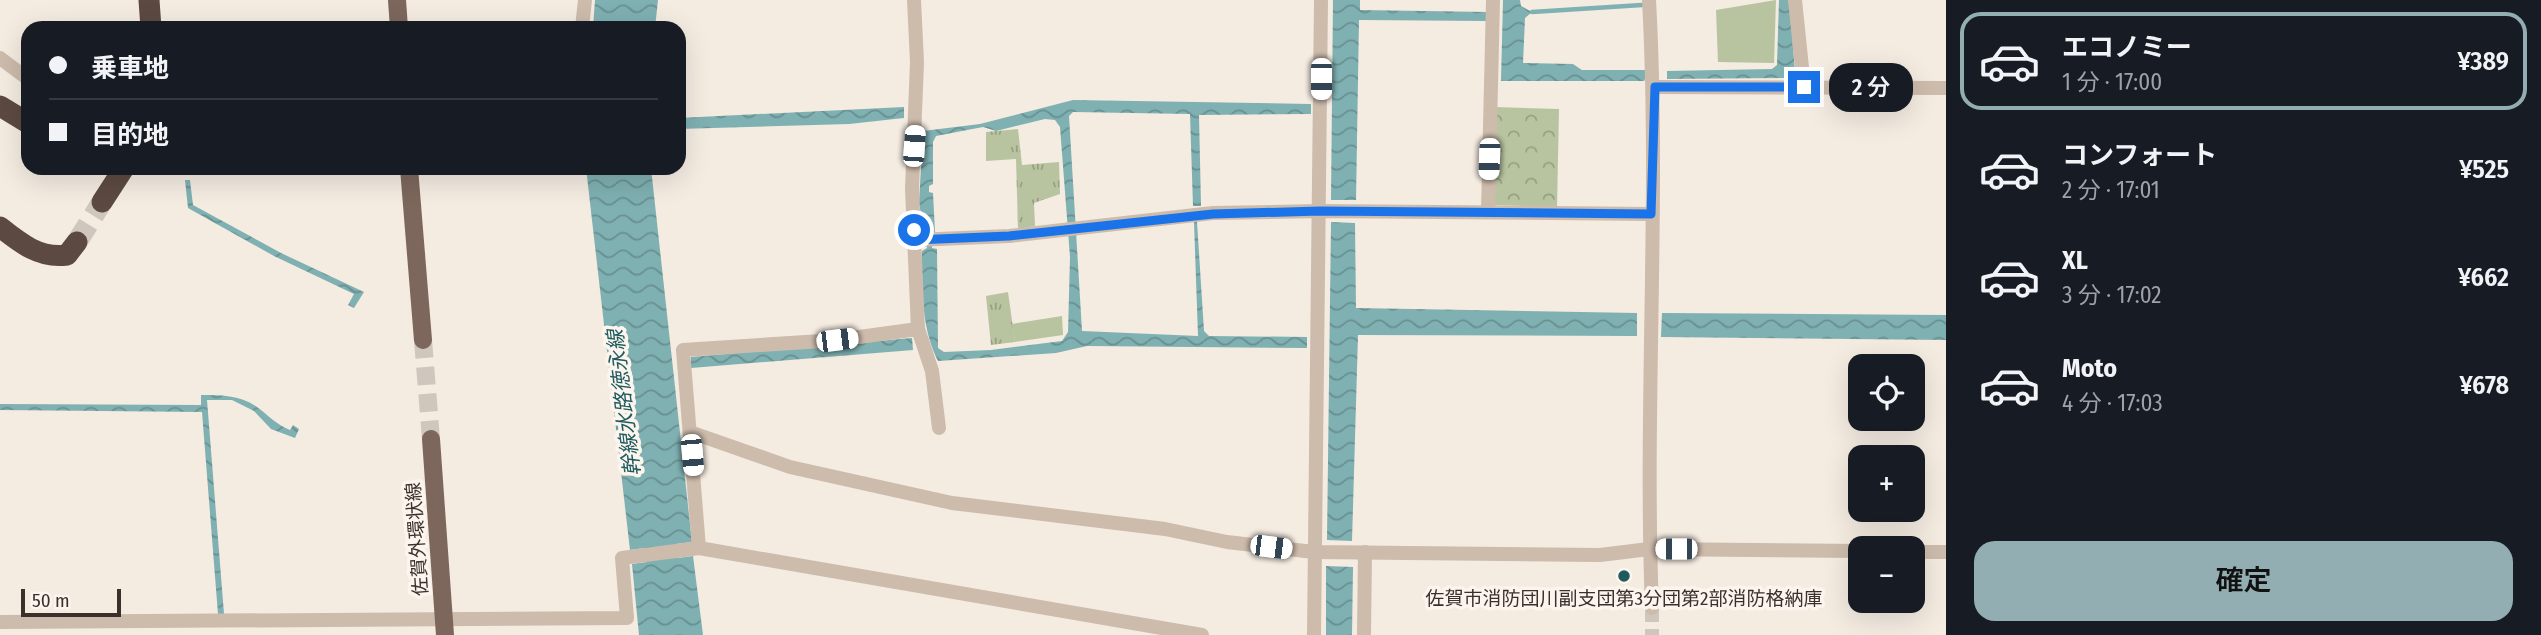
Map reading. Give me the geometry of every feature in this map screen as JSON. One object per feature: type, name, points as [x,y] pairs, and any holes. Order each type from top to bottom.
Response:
[{"type":"highway","points":[[149,0],[150,21]]},
{"type":"highway","points":[[0,106],[21,119]]},
{"type":"highway","points":[[102,202],[116,175]]},
{"type":"highway","points":[[0,228],[24,246],[52,257],[67,255],[77,242]]},
{"type":"main road","points":[[397,0],[399,21]]},
{"type":"main road","points":[[409,175],[424,340]]},
{"type":"main road","name":"佐賀外環状線","points":[[430,439],[445,627]]},
{"type":"street","points":[[584,21],[585,0]]},
{"type":"street","points":[[914,0],[917,62],[912,189],[925,240],[918,329],[932,371],[939,428]]},
{"type":"street","points":[[1314,635],[1321,0]]},
{"type":"street","points":[[1488,212],[1493,0]]},
{"type":"street","points":[[1649,0],[1655,87],[1651,214],[1651,608]]},
{"type":"street","points":[[1795,0],[1804,87]]},
{"type":"street","points":[[0,58],[21,74]]},
{"type":"street","points":[[1655,87],[1946,88]]},
{"type":"street","points":[[925,240],[1064,230],[1193,215],[1320,211],[1651,214]]},
{"type":"street","points":[[699,548],[683,350],[837,340],[918,329]]},
{"type":"street","points":[[690,432],[790,467],[952,503],[1165,529],[1227,541],[1314,552],[1600,555],[1649,549],[1848,551]]},
{"type":"street","points":[[0,622],[445,627],[627,618],[622,558],[699,548],[1202,635]]},
{"type":"street","points":[[1364,635],[1365,552]]},
{"type":"street","points":[[1925,552],[1946,552]]},
{"type":"green space","points":[[1776,0],[1774,63],[1718,62],[1716,10]]},
{"type":"green space","points":[[1495,107],[1559,109],[1557,207],[1493,205]]},
{"type":"green space","points":[[1018,129],[1022,165],[1059,162],[1060,194],[1034,203],[1035,226],[1018,229],[1016,159],[986,161],[986,132]]},
{"type":"green space","points":[[1008,292],[1015,342],[991,345],[986,296]]},
{"type":"green space","points":[[1062,316],[1063,335],[1015,342],[1012,324]]},
{"type":"water","points":[[595,0],[658,0],[656,21],[594,21]]},
{"type":"water","points":[[1333,0],[1360,0],[1360,10],[1487,12],[1487,21],[1359,20],[1356,200],[1331,200]]},
{"type":"water","points":[[1503,0],[1520,0],[1521,6],[1532,12],[1525,18],[1523,63],[1573,64],[1582,70],[1645,70],[1647,75],[1644,81],[1501,81]]},
{"type":"water","points":[[1779,0],[1788,0],[1790,9],[1795,72],[1792,78],[1667,79],[1667,71],[1772,69],[1777,65]]},
{"type":"water","points":[[1073,100],[1311,104],[1311,114],[1199,115],[1201,206],[1193,206],[1190,114],[1073,112],[1069,116],[1082,331],[1198,336],[1194,222],[1197,222],[1204,331],[1209,336],[1307,337],[1307,348],[1087,346],[1056,353],[938,361],[928,335],[923,294],[922,251],[927,248],[919,203],[923,131],[980,124]],"holes":[[[1045,119],[1055,120],[1060,127],[1070,257],[1068,332],[1062,341],[991,350],[944,352],[938,348],[937,249],[932,248],[932,234],[935,232],[933,193],[929,192],[929,186],[933,184],[933,142],[936,136],[983,127],[996,131]]]},
{"type":"water","points":[[904,107],[904,118],[849,124],[686,129],[686,118]]},
{"type":"water","name":"幹線水路徳永線","points":[[587,175],[652,175],[692,542],[676,544],[678,558],[693,556],[703,635],[639,635],[632,564],[647,562],[645,548],[630,550]]},
{"type":"water","points":[[185,180],[190,180],[193,205],[281,253],[364,292],[354,308],[348,305],[354,294],[274,256],[188,208]]},
{"type":"water","points":[[1331,222],[1355,223],[1356,308],[1637,313],[1637,336],[1358,335],[1352,541],[1327,540]]},
{"type":"water","points":[[1662,313],[1946,315],[1946,340],[1661,337]]},
{"type":"water","points":[[912,338],[913,350],[691,368],[691,357]]},
{"type":"water","points":[[201,395],[244,400],[285,428],[290,430],[293,425],[299,429],[295,438],[271,429],[254,411],[232,400],[207,400],[224,614],[218,614],[202,412],[0,410],[0,404],[201,405]]},
{"type":"water","points":[[1326,566],[1353,567],[1352,635],[1326,635]]},
{"type":"waterway","points":[[1532,12],[1642,5]]},
{"type":"tunnel","points":[[77,242],[102,202]]},
{"type":"tunnel","points":[[423,340],[431,439]]},
{"type":"tunnel","points":[[1652,608],[1652,635]]},
{"type":"place","name":"佐賀市消防団川副支団第3分団第2部消防格納庫","points":[[1624,576]]},
{"type":"route","points":[[914,230],[915,240],[1009,236],[1193,215],[1320,211],[1651,214],[1655,87],[1804,87]]}]
